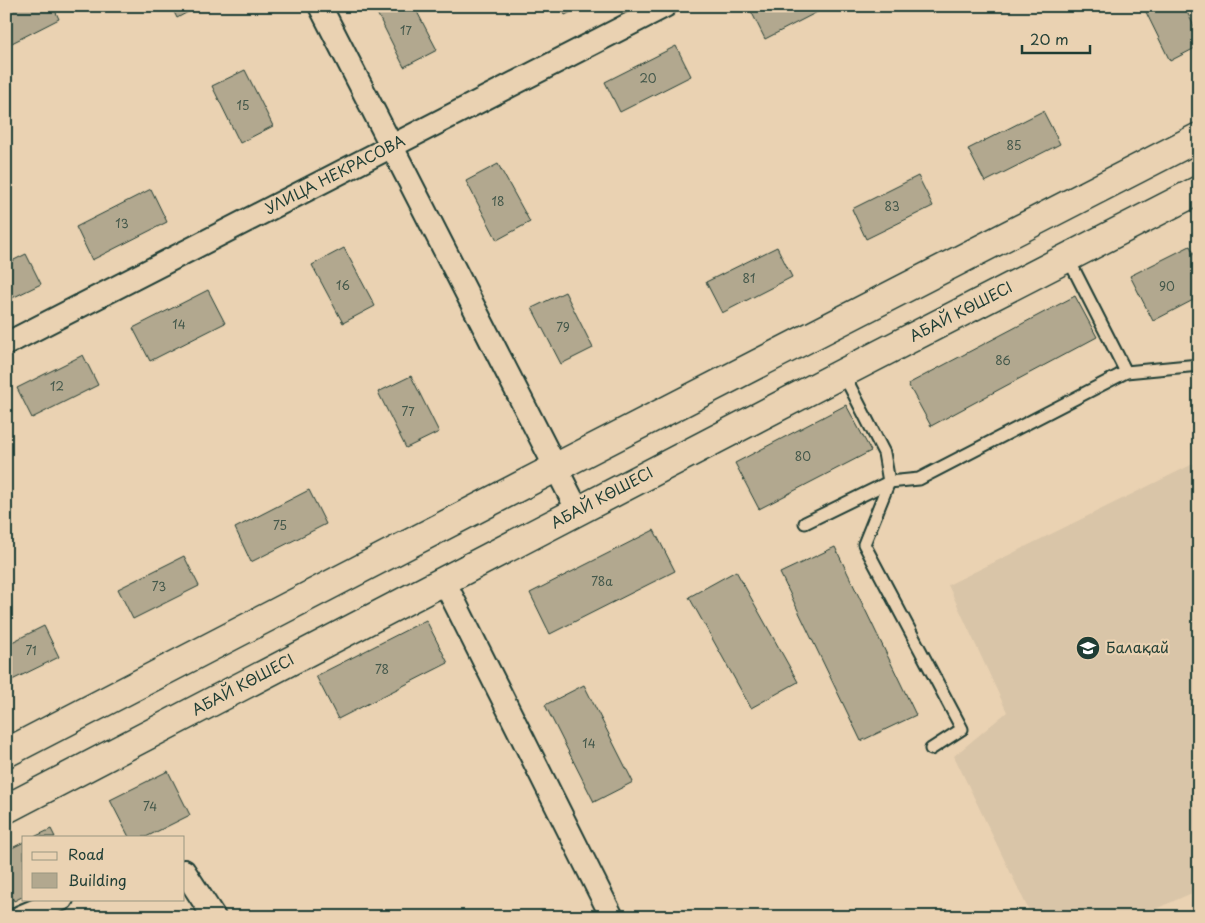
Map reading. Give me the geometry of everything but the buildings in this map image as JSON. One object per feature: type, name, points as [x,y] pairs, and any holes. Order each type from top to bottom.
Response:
[{"type":"street","points":[[320,6],[578,511]]},
{"type":"street","name":"УЛИЦА НЕКРАСОВА","points":[[6,344],[665,6]]},
{"type":"street","points":[[6,753],[1199,137]]},
{"type":"street","name":"АБАЙ КӨШЕСІ","points":[[6,810],[843,373],[1199,190]]},
{"type":"street","points":[[444,581],[612,917]]},
{"type":"street","points":[[185,873],[214,917]]},
{"type":"street","points":[[20,917],[60,900]]},
{"type":"lane","points":[[1068,258],[1126,372]]},
{"type":"lane","points":[[805,523],[889,482],[919,479],[1126,372],[1199,365]]},
{"type":"lane","points":[[843,373],[884,453],[889,482],[864,544],[962,729],[930,749]]},
{"type":"shaded area","name":"Балақай","points":[[1199,461],[1199,890],[1137,917],[1032,917],[954,756],[1007,712],[948,585]]},
{"type":"place","name":"Балақай","points":[[1088,648]]}]
